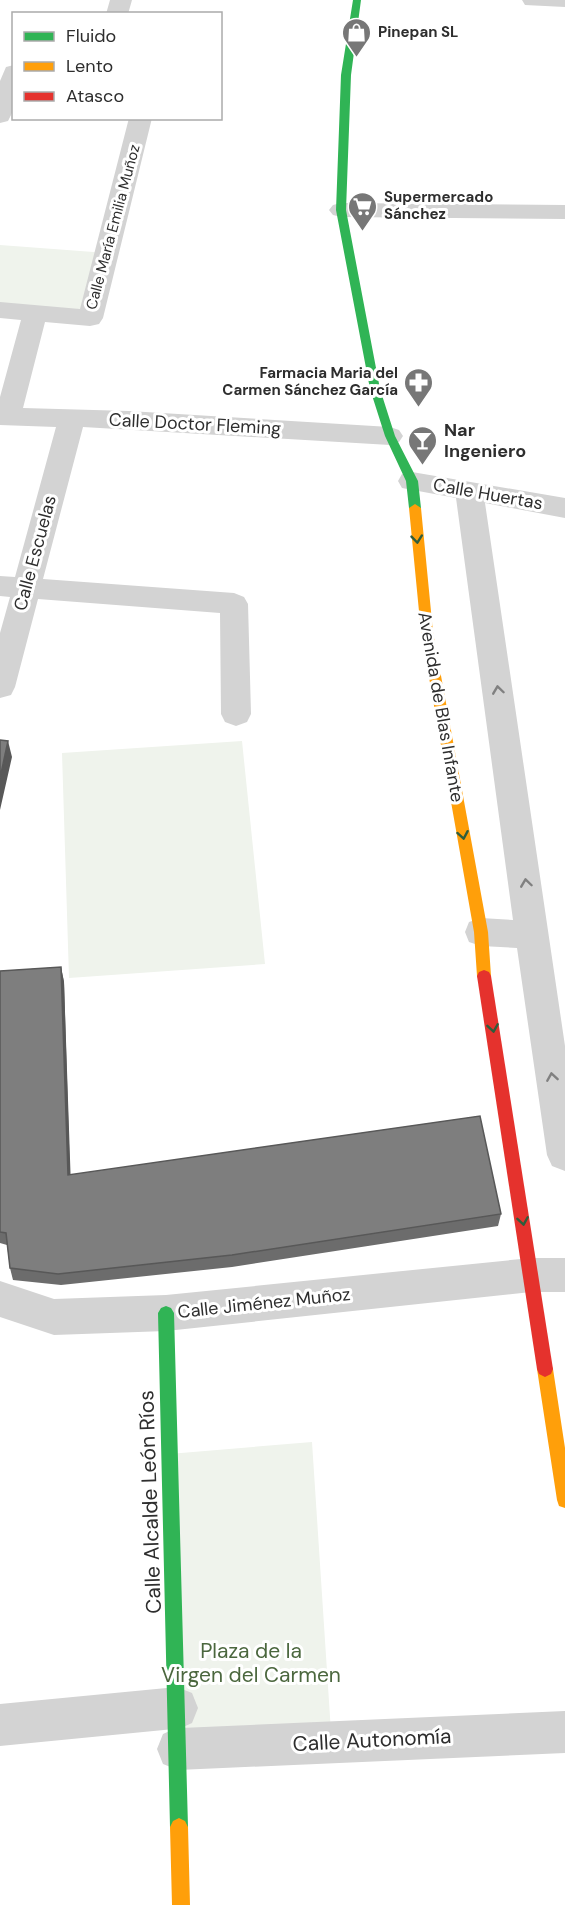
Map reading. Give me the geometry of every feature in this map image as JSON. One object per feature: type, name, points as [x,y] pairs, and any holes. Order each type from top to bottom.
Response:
[{"type":"street","points":[[357,0],[346,75],[341,210],[375,389],[390,436],[412,481]]},
{"type":"street","points":[[533,0],[561,1]]},
{"type":"street","points":[[0,116],[12,78]]},
{"type":"street","name":"Calle María Emilia Muñoz","points":[[0,310],[90,318],[140,120]]},
{"type":"street","points":[[341,210],[565,212]]},
{"type":"street","points":[[4,416],[35,313]]},
{"type":"street","name":"Calle Doctor Fleming","points":[[4,416],[390,436]]},
{"type":"street","name":"Calle Escuelas","points":[[0,687],[13,587],[72,418]]},
{"type":"street","name":"Calle Huertas","points":[[412,481],[565,508]]},
{"type":"street","name":"Avenida de Blas Infante","points":[[412,481],[427,632],[481,932],[481,957],[548,1275],[565,1500]]},
{"type":"street","points":[[469,491],[533,935],[555,1030],[565,1155]]},
{"type":"street","points":[[13,587],[234,604],[236,714]]},
{"type":"street","points":[[481,932],[533,935]]},
{"type":"street","name":"Calle Jiménez Muñoz","points":[[0,1299],[54,1317],[166,1313],[548,1275]]},
{"type":"street","name":"Calle Alcalde León Ríos","points":[[166,1313],[182,1905]]},
{"type":"street","points":[[0,1725],[177,1707]]},
{"type":"street","name":"Calle Autonomía","points":[[178,1749],[565,1732]]},
{"type":"green space","points":[[0,245],[107,253],[90,318],[0,310]]},
{"type":"green space","points":[[242,741],[265,964],[69,978],[62,753]]},
{"type":"green space","name":"Plaza de la Virgen del Carmen","points":[[312,1442],[331,1732],[178,1749],[169,1454]]},
{"type":"building","points":[[0,740],[8,741],[0,778]]},
{"type":"building","points":[[61,967],[68,1175],[480,1116],[501,1214],[232,1255],[58,1274],[10,1268],[6,1233],[0,1232],[0,971]]},
{"type":"traffic: fast","points":[[357,0],[346,75],[341,210],[375,389],[390,436],[412,481],[415,508]]},
{"type":"traffic: fast","points":[[166,1313],[179,1827]]},
{"type":"traffic: slow","points":[[415,508],[427,632],[481,932],[484,976]]},
{"type":"traffic: slow","points":[[545,1369],[565,1500]]},
{"type":"traffic: slow","points":[[179,1827],[181,1905]]},
{"type":"traffic: jam","points":[[484,976],[545,1369]]},
{"type":"place","name":"Pinepan SL","points":[[357,58]]},
{"type":"place","name":"Supermercado Sánchez","points":[[363,232]]},
{"type":"place","name":"Farmacia Maria del Carmen Sánchez García","points":[[419,408]]},
{"type":"place","name":"Nar Ingeniero","points":[[423,466]]}]
